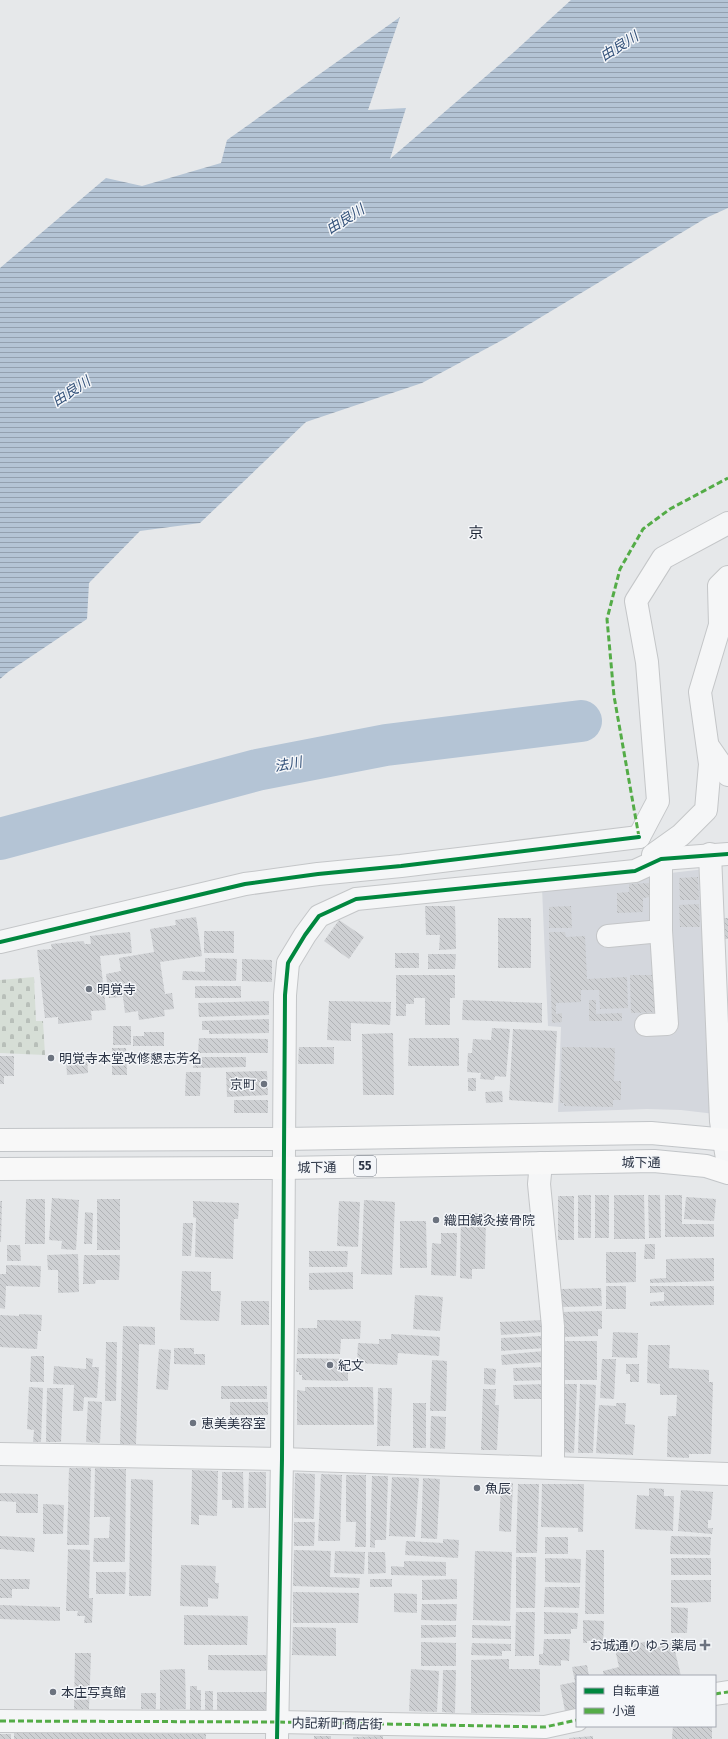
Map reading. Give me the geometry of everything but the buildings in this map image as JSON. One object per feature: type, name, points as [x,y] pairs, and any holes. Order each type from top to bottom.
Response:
[{"type":"main road","name":"55","points":[[0,1140],[284,1139],[651,1133],[727,1141]]},
{"type":"main road","name":"城下通","points":[[0,1169],[284,1168],[654,1160],[706,1166],[728,1173]]},
{"type":"street","points":[[639,837],[658,801],[647,662],[636,601],[663,558],[728,523]]},
{"type":"street","points":[[277,1731],[282,1459],[285,995],[288,963],[305,935],[319,916],[356,899],[635,871],[657,857],[706,810],[710,764],[700,692],[720,624],[719,586],[728,577]]},
{"type":"street","points":[[707,745],[728,775]]},
{"type":"street","points":[[639,837],[657,857],[667,1024],[646,1025]]},
{"type":"street","points":[[0,942],[245,884],[318,874],[401,866],[639,837]]},
{"type":"street","points":[[657,857],[719,854],[721,1121],[727,1141],[728,1165]]},
{"type":"street","points":[[608,936],[661,931]]},
{"type":"street","points":[[540,1163],[539,1184],[553,1326],[554,1468]]},
{"type":"street","points":[[0,1454],[282,1459],[728,1474]]},
{"type":"street","points":[[716,1694],[728,1692]]},
{"type":"street","name":"内記新町商店街","points":[[0,1721],[277,1731],[545,1726],[576,1720]]},
{"type":"shaded area","points":[[705,869],[715,1114],[681,1110],[647,1109],[558,1112],[561,1027],[548,1026],[542,888]]},
{"type":"green space","points":[[34,977],[36,1021],[43,1021],[45,1055],[0,1053],[0,980]]},
{"type":"water","name":"由良川","points":[[571,0],[728,0],[728,208],[706,218],[508,337],[422,383],[306,422],[200,523],[140,531],[89,583],[87,619],[8,672],[0,679],[0,268],[106,178],[142,186],[221,163],[227,140],[400,17],[368,110],[406,108],[390,159],[514,52]]},
{"type":"waterway","name":"法川","points":[[0,839],[257,770],[386,745],[581,721]]},
{"type":"marked path","points":[[639,837],[614,696],[607,619],[620,569],[643,529],[670,509],[728,478]]},
{"type":"marked path","points":[[716,1694],[728,1692]]},
{"type":"marked path","points":[[0,1721],[277,1722],[545,1727],[576,1720]]},
{"type":"cycle path","points":[[0,942],[245,884],[318,874],[401,866],[639,837]]},
{"type":"cycle path","points":[[277,1739],[282,1459],[285,995],[288,963],[305,935],[319,916],[356,899],[635,871],[661,859],[728,854]]},
{"type":"place","name":"明覚寺","points":[[89,989]]},
{"type":"place","name":"明覚寺本堂改修懇志芳名","points":[[51,1058]]},
{"type":"place","name":"京町","points":[[264,1084]]},
{"type":"place","name":"織田鍼灸接骨院","points":[[436,1220]]},
{"type":"place","name":"紀文","points":[[330,1365]]},
{"type":"place","name":"恵美美容室","points":[[193,1423]]},
{"type":"place","name":"魚辰","points":[[477,1488]]},
{"type":"place","name":"お城通り ゆう薬局","points":[[705,1645]]},
{"type":"place","name":"本庄写真館","points":[[53,1692]]},
{"type":"district","name":"京","points":[[476,533]]}]
